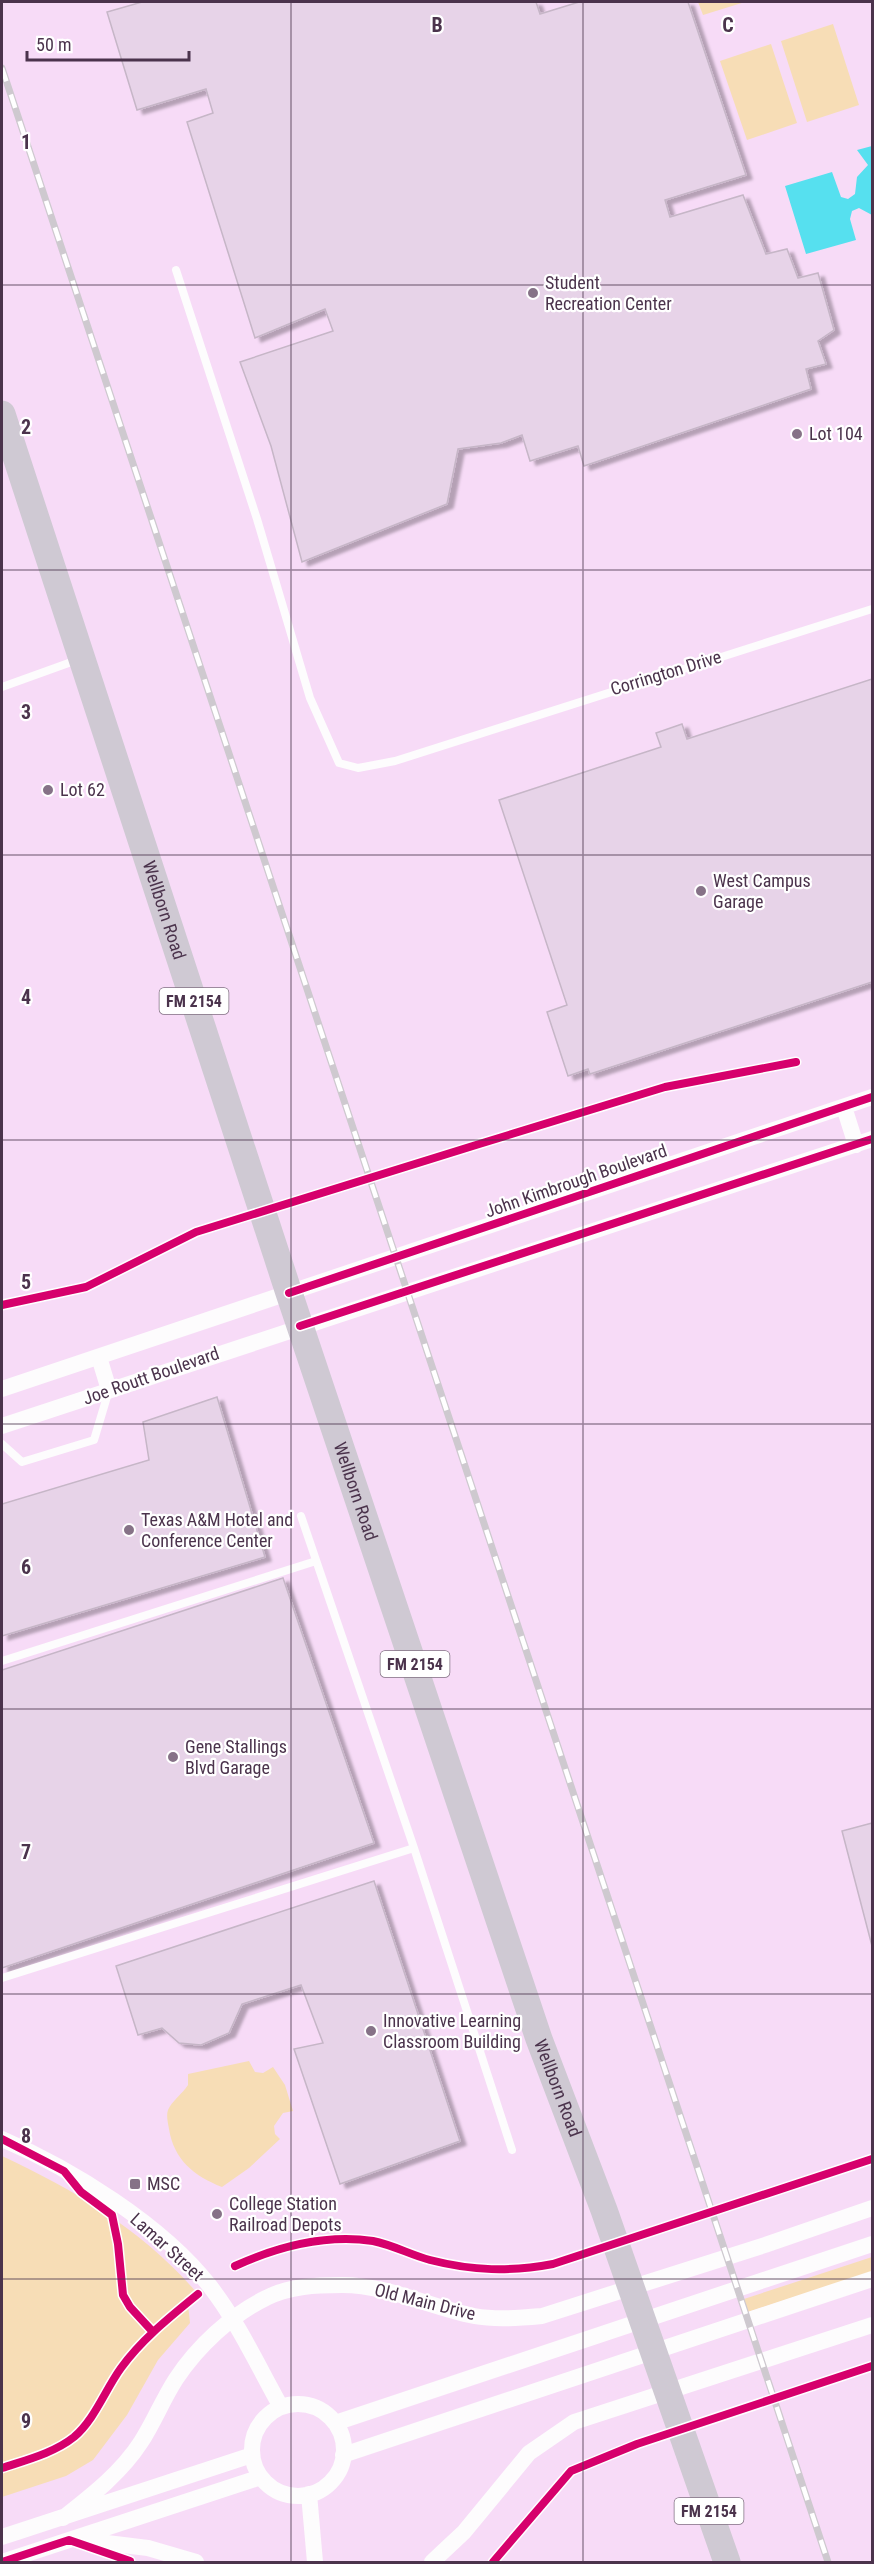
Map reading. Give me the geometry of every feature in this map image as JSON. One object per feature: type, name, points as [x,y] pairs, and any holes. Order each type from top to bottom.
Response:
[{"type":"main road","name":"Wellborn Road","points":[[2,414],[289,1293],[539,2039],[604,2210],[727,2562]]},
{"type":"street","name":"John Kimbrough Boulevard","points":[[289,1293],[873,1097]]},
{"type":"street","points":[[844,1107],[856,1145]]},
{"type":"street","points":[[300,1326],[873,1139]]},
{"type":"street","name":"Joe Routt Boulevard","points":[[2,1389],[289,1293]]},
{"type":"street","name":"Joe Routt Boulevard","points":[[2,1426],[300,1326]]},
{"type":"street","points":[[99,1357],[109,1390]]},
{"type":"street","name":"Lamar Street","points":[[2,2139],[82,2181],[158,2235],[209,2285],[233,2320],[280,2407]]},
{"type":"street","name":"Old Main Drive","points":[[63,2518],[92,2495],[120,2468],[140,2443],[176,2380],[195,2353],[233,2320],[267,2298],[282,2292],[317,2286],[344,2285],[382,2289],[475,2316],[521,2318],[542,2316],[754,2249],[873,2208]]},
{"type":"street","points":[[335,2423],[638,2309],[873,2244]]},
{"type":"street","points":[[343,2455],[657,2363],[873,2279]]},
{"type":"street","points":[[432,2562],[464,2532],[529,2452],[574,2422],[873,2325]]},
{"type":"street","points":[[302,2404],[313,2406],[335,2423],[342,2438],[343,2455],[340,2470],[326,2487],[309,2494],[283,2494],[273,2489],[261,2477],[252,2455],[256,2429],[271,2412],[280,2407],[302,2404]]},
{"type":"street","name":"Old Main Drive","points":[[2,2537],[252,2455]]},
{"type":"street","points":[[2,2562],[261,2477]]},
{"type":"street","points":[[309,2494],[315,2562]]},
{"type":"street","points":[[69,2540],[103,2541],[147,2548],[196,2562]]},
{"type":"lane","name":"Corrington Drive","points":[[176,270],[257,519],[310,698],[339,763],[358,768],[395,760],[873,609]]},
{"type":"lane","points":[[2,687],[81,659]]},
{"type":"lane","points":[[2,1444],[22,1462],[94,1440],[109,1390]]},
{"type":"lane","points":[[301,1516],[414,1848],[512,2150]]},
{"type":"lane","points":[[2,1661],[316,1561]]},
{"type":"lane","points":[[2,1978],[414,1848]]},
{"type":"shaded area","points":[[2,2],[872,2],[872,2562],[2,2562]]},
{"type":"shaded area","points":[[698,2],[745,2],[703,15]]},
{"type":"shaded area","points":[[833,24],[859,105],[807,122],[781,41]]},
{"type":"shaded area","points":[[771,44],[797,123],[747,140],[720,61]]},
{"type":"shaded area","points":[[249,2061],[255,2072],[263,2073],[273,2067],[285,2085],[293,2111],[283,2113],[274,2126],[275,2134],[280,2139],[249,2168],[222,2187],[194,2172],[175,2150],[167,2112],[188,2085],[188,2074]]},
{"type":"shaded area","points":[[2,2156],[56,2183],[107,2214],[154,2250],[197,2293],[188,2304],[190,2323],[158,2360],[127,2415],[93,2460],[66,2476],[2,2497]]},
{"type":"shaded area","points":[[872,2257],[872,2272],[748,2312],[744,2299]]},
{"type":"water","points":[[872,146],[872,215],[859,208],[852,211],[850,219],[856,240],[806,254],[785,186],[832,172],[841,197],[848,199],[855,194],[857,177],[868,165],[857,150]]},
{"type":"building","name":"Student Recreation Center","points":[[142,2],[536,2],[540,14],[579,2],[688,2],[746,175],[665,200],[670,217],[743,195],[766,254],[787,249],[798,278],[818,273],[834,330],[818,341],[826,364],[806,369],[811,389],[584,466],[578,446],[530,461],[522,435],[501,443],[458,449],[447,504],[302,562],[271,446],[240,362],[333,331],[325,309],[255,338],[187,122],[213,113],[206,89],[137,110],[107,12]]},
{"type":"building","name":"West Campus Garage","points":[[872,679],[872,982],[590,1074],[588,1069],[568,1076],[547,1012],[567,1005],[499,800],[661,747],[656,733],[682,724],[687,739]]},
{"type":"building","name":"Texas A&M Hotel and Conference Center","points":[[217,1397],[265,1557],[2,1636],[2,1504],[149,1460],[143,1422]]},
{"type":"building","name":"Gene Stallings Blvd Garage","points":[[283,1578],[374,1843],[2,1968],[2,1670]]},
{"type":"building","points":[[872,1823],[872,1946],[842,1831]]},
{"type":"building","name":"Innovative Learning Classroom Building","points":[[374,1881],[460,2141],[340,2184],[294,2049],[323,2043],[301,1985],[242,2004],[229,2033],[201,2045],[179,2043],[162,2028],[138,2035],[116,1966]]},
{"type":"railway","points":[[2,68],[828,2562]]},
{"type":"cycle path","points":[[2,1305],[86,1287],[196,1232],[665,1087],[796,1062]]},
{"type":"cycle path","points":[[289,1293],[872,1097]]},
{"type":"cycle path","points":[[300,1326],[872,1139]]},
{"type":"cycle path","points":[[2,2139],[64,2171],[81,2192],[112,2215],[118,2244],[123,2295],[130,2307],[153,2332]]},
{"type":"cycle path","points":[[235,2266],[285,2247],[337,2239],[373,2241],[430,2260],[476,2268],[507,2269],[553,2264],[872,2159]]},
{"type":"cycle path","points":[[2,2468],[49,2452],[74,2437],[88,2422],[129,2357],[198,2294]]},
{"type":"cycle path","points":[[493,2562],[571,2471],[637,2444],[872,2366]]},
{"type":"cycle path","points":[[2,2562],[69,2540],[130,2561]]},
{"type":"place","name":"Student Recreation Center","points":[[533,293]]},
{"type":"place","name":"Lot 104","points":[[797,434]]},
{"type":"place","name":"Lot 62","points":[[48,790]]},
{"type":"place","name":"West Campus Garage","points":[[701,891]]},
{"type":"place","name":"Texas A&M Hotel and Conference Center","points":[[129,1530]]},
{"type":"place","name":"Gene Stallings Blvd Garage","points":[[173,1757]]},
{"type":"place","name":"Innovative Learning Classroom Building","points":[[371,2031]]},
{"type":"place","name":"MSC","points":[[135,2184]]},
{"type":"place","name":"College Station Railroad Depots","points":[[217,2214]]}]
